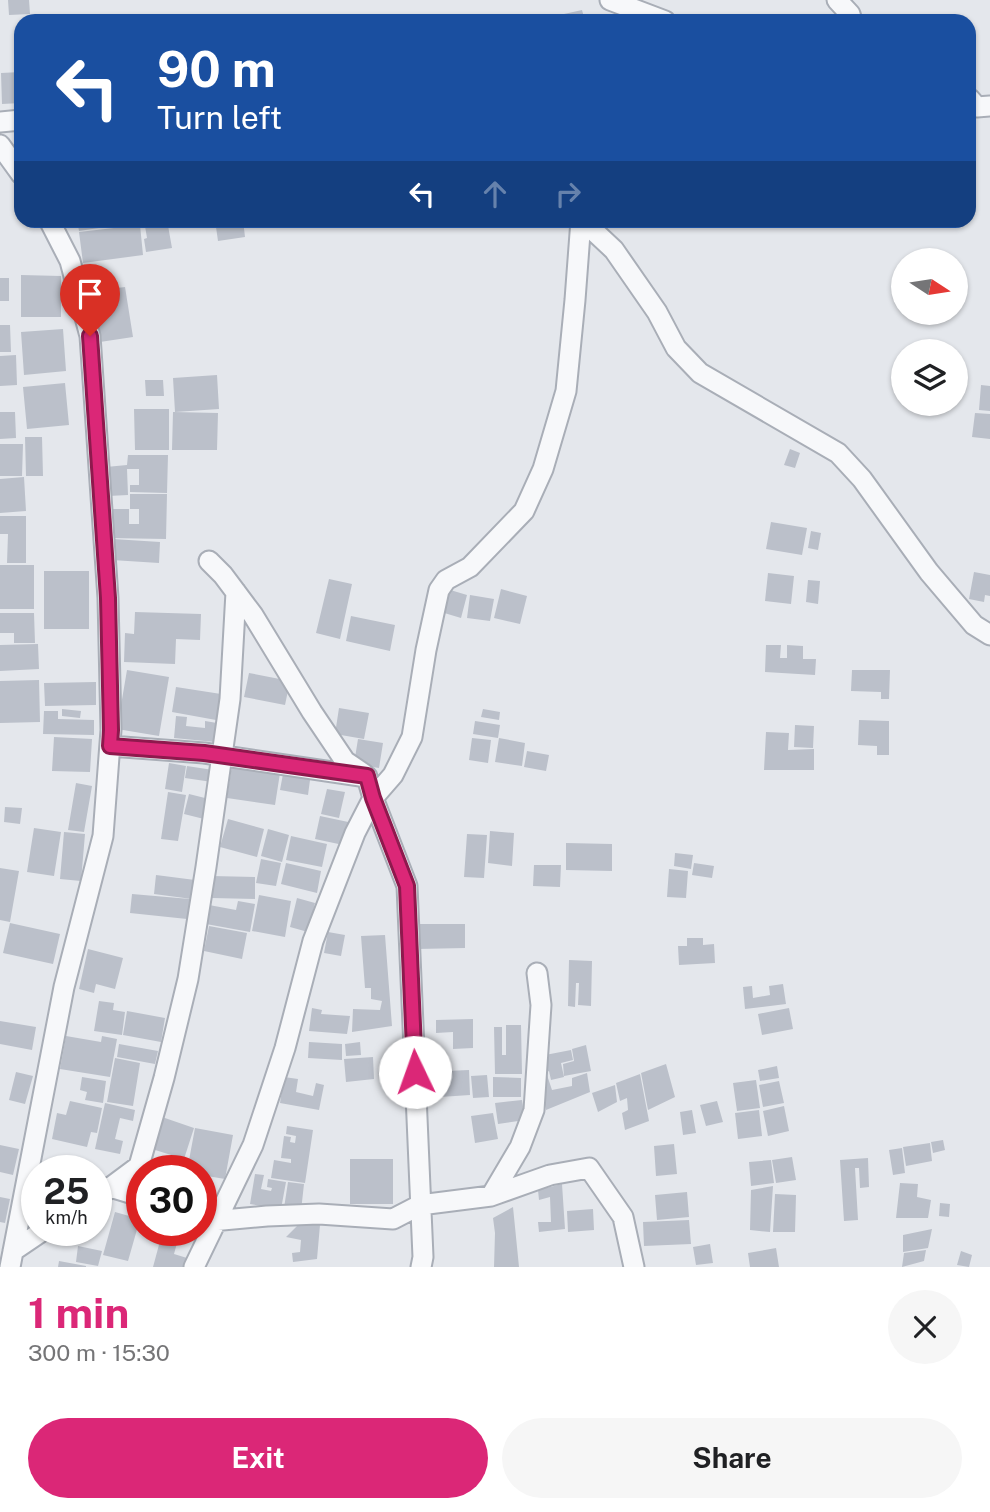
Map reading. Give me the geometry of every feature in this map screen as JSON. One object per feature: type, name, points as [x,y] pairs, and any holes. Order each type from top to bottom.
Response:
[{"type":"street","points":[[610,0],[647,14]]},
{"type":"street","points":[[837,0],[850,14]]},
{"type":"street","points":[[0,145],[14,164]]},
{"type":"street","points":[[12,1259],[64,987],[103,836],[111,730],[108,598],[90,336],[70,261],[53,228]]},
{"type":"street","points":[[217,1207],[253,1145],[285,1048],[313,941],[355,833],[373,798],[393,775],[412,737],[439,590],[446,580],[470,567],[524,511],[543,469],[566,391],[580,228]]},
{"type":"street","points":[[590,228],[614,250],[657,312],[684,358],[700,373],[838,453],[862,479],[929,572],[974,625],[990,635]]},
{"type":"street","points":[[209,561],[253,615],[345,761],[367,776],[407,886],[423,1257],[421,1267]]},
{"type":"street","points":[[112,1186],[139,1166],[188,979],[230,699],[236,592]]},
{"type":"street","points":[[110,746],[204,753],[367,776]]},
{"type":"street","points":[[491,1196],[520,1147],[534,1110],[541,1005],[537,973]]},
{"type":"street","points":[[217,1220],[319,1214],[393,1219],[421,1205],[491,1196],[550,1175],[589,1168],[623,1217],[634,1267]]},
{"type":"street","points":[[12,1259],[26,1246]]},
{"type":"street","points":[[194,1267],[201,1246]]},
{"type":"building","points":[[8,0],[29,0],[30,14],[9,15]]},
{"type":"building","points":[[582,10],[583,14],[564,14]]},
{"type":"building","points":[[14,72],[14,103],[2,104],[1,73]]},
{"type":"building","points":[[140,228],[143,255],[83,263],[79,232]]},
{"type":"building","points":[[145,228],[168,228],[172,248],[146,252],[144,239],[147,238]]},
{"type":"building","points":[[216,228],[244,228],[245,237],[218,241]]},
{"type":"building","points":[[21,275],[61,276],[61,317],[21,317]]},
{"type":"building","points":[[0,278],[9,278],[9,301],[0,301]]},
{"type":"building","points":[[125,287],[133,337],[100,342],[93,291]]},
{"type":"building","points":[[0,325],[10,325],[11,352],[0,352]]},
{"type":"building","points":[[63,329],[66,371],[24,375],[21,332]]},
{"type":"building","points":[[16,355],[17,385],[0,386],[0,356]]},
{"type":"building","points":[[217,375],[219,409],[175,412],[173,378]]},
{"type":"building","points":[[145,380],[163,380],[164,396],[146,396]]},
{"type":"building","points":[[65,383],[69,425],[27,429],[23,387]]},
{"type":"building","points":[[981,385],[990,386],[990,411],[979,410]]},
{"type":"building","points":[[134,409],[169,409],[169,450],[135,450]]},
{"type":"building","points":[[0,412],[15,412],[16,438],[0,439]]},
{"type":"building","points":[[173,412],[218,413],[217,450],[172,450]]},
{"type":"building","points":[[975,413],[990,414],[990,439],[972,437]]},
{"type":"building","points":[[25,437],[42,437],[43,476],[26,476]]},
{"type":"building","points":[[0,444],[23,444],[22,476],[0,476]]},
{"type":"building","points":[[790,449],[800,453],[795,468],[784,465]]},
{"type":"building","points":[[128,455],[168,455],[167,493],[130,492],[130,485],[139,485],[139,469],[127,469],[128,495],[108,496],[106,467],[127,465]]},
{"type":"building","points":[[24,477],[26,511],[0,513],[0,479]]},
{"type":"building","points":[[130,494],[167,494],[166,539],[108,538],[109,509],[129,509],[129,524],[139,524],[139,509],[130,509]]},
{"type":"building","points":[[0,516],[26,516],[26,563],[7,563],[8,534],[0,534]]},
{"type":"building","points":[[771,522],[807,528],[802,555],[766,549]]},
{"type":"building","points":[[811,531],[821,533],[818,550],[808,548]]},
{"type":"building","points":[[113,539],[160,542],[159,563],[112,560]]},
{"type":"building","points":[[0,565],[34,565],[34,609],[0,609]]},
{"type":"building","points":[[44,571],[89,571],[89,629],[44,629]]},
{"type":"building","points":[[974,572],[990,575],[990,596],[985,595],[984,602],[969,599]]},
{"type":"building","points":[[768,573],[794,576],[791,604],[765,601]]},
{"type":"building","points":[[329,579],[352,584],[340,639],[316,633]]},
{"type":"building","points":[[808,580],[820,581],[818,604],[806,602]]},
{"type":"building","points":[[447,589],[467,595],[461,618],[441,612]]},
{"type":"building","points":[[501,589],[527,596],[520,624],[494,618]]},
{"type":"building","points":[[470,595],[494,599],[490,621],[467,618]]},
{"type":"building","points":[[135,612],[201,614],[200,640],[176,639],[175,664],[124,662],[125,633],[134,634]]},
{"type":"building","points":[[0,613],[34,613],[35,643],[14,643],[14,633],[0,633]]},
{"type":"building","points":[[351,616],[395,625],[390,651],[346,641]]},
{"type":"building","points":[[38,644],[39,669],[0,671],[0,645]]},
{"type":"building","points":[[766,645],[781,645],[780,658],[787,658],[787,645],[803,646],[803,659],[816,659],[815,675],[765,672]]},
{"type":"building","points":[[127,670],[169,677],[159,736],[117,729]]},
{"type":"building","points":[[852,670],[890,670],[889,699],[881,699],[881,692],[851,691]]},
{"type":"building","points":[[249,673],[290,681],[285,705],[244,697]]},
{"type":"building","points":[[39,680],[40,722],[0,723],[0,681]]},
{"type":"building","points":[[96,682],[96,705],[45,706],[44,683]]},
{"type":"building","points":[[176,687],[221,694],[216,720],[172,712]]},
{"type":"building","points":[[339,708],[369,713],[364,739],[335,734]]},
{"type":"building","points":[[62,709],[81,711],[80,718],[62,716]]},
{"type":"building","points":[[483,709],[500,712],[499,720],[481,717]]},
{"type":"building","points":[[44,711],[58,711],[58,719],[94,720],[94,735],[43,734]]},
{"type":"building","points":[[176,716],[187,717],[186,726],[205,728],[205,721],[217,723],[215,742],[174,738]]},
{"type":"building","points":[[859,720],[889,721],[889,755],[877,755],[877,746],[858,745]]},
{"type":"building","points":[[475,721],[500,725],[498,738],[473,734]]},
{"type":"building","points":[[795,725],[814,726],[813,748],[794,747]]},
{"type":"building","points":[[766,732],[789,733],[788,750],[814,749],[814,770],[764,770]]},
{"type":"building","points":[[54,737],[92,739],[90,772],[52,771]]},
{"type":"building","points":[[472,738],[491,740],[488,763],[469,760]]},
{"type":"building","points":[[499,738],[525,743],[522,766],[495,762]]},
{"type":"building","points":[[358,739],[383,743],[379,768],[354,764]]},
{"type":"building","points":[[527,751],[549,755],[546,771],[524,767]]},
{"type":"building","points":[[169,763],[186,766],[182,792],[165,789]]},
{"type":"building","points":[[232,765],[280,773],[275,805],[227,798]]},
{"type":"building","points":[[187,766],[213,770],[212,782],[185,778]]},
{"type":"building","points":[[283,774],[310,780],[308,795],[280,790]]},
{"type":"building","points":[[76,783],[92,786],[84,832],[68,830]]},
{"type":"building","points":[[327,789],[345,792],[339,818],[321,814]]},
{"type":"building","points":[[168,792],[186,795],[178,841],[161,839]]},
{"type":"building","points":[[189,794],[209,799],[204,819],[184,814]]},
{"type":"building","points":[[5,807],[22,808],[20,824],[4,822]]},
{"type":"building","points":[[320,816],[353,823],[348,846],[315,839]]},
{"type":"building","points":[[228,819],[264,829],[257,857],[220,847]]},
{"type":"building","points":[[34,828],[61,832],[54,876],[27,872]]},
{"type":"building","points":[[268,829],[289,835],[282,862],[261,856]]},
{"type":"building","points":[[490,831],[514,833],[512,866],[488,863]]},
{"type":"building","points":[[64,832],[85,834],[81,881],[60,879]]},
{"type":"building","points":[[467,834],[487,835],[484,878],[464,877]]},
{"type":"building","points":[[291,836],[327,844],[322,867],[286,860]]},
{"type":"building","points":[[566,843],[612,844],[612,871],[566,870]]},
{"type":"building","points":[[675,853],[693,855],[691,869],[674,866]]},
{"type":"building","points":[[261,859],[281,863],[276,886],[256,883]]},
{"type":"building","points":[[286,863],[321,871],[317,893],[281,884]]},
{"type":"building","points":[[694,863],[714,866],[712,878],[692,875]]},
{"type":"building","points":[[534,865],[561,865],[560,887],[533,886]]},
{"type":"building","points":[[0,868],[19,871],[10,922],[0,920]]},
{"type":"building","points":[[669,869],[688,871],[686,898],[667,897]]},
{"type":"building","points":[[156,875],[195,880],[192,899],[154,894]]},
{"type":"building","points":[[212,876],[255,877],[255,899],[212,898]]},
{"type":"building","points":[[132,894],[190,899],[187,919],[130,913]]},
{"type":"building","points":[[259,895],[291,901],[285,937],[252,931]]},
{"type":"building","points":[[297,898],[315,903],[308,932],[290,927]]},
{"type":"building","points":[[238,901],[255,904],[250,932],[206,924],[209,905],[236,910]]},
{"type":"building","points":[[10,923],[60,934],[53,964],[3,953]]},
{"type":"building","points":[[417,924],[465,924],[465,948],[417,949]]},
{"type":"building","points":[[209,926],[247,933],[242,959],[204,951]]},
{"type":"building","points":[[328,932],[345,935],[341,956],[324,953]]},
{"type":"building","points":[[385,935],[392,1026],[352,1032],[353,1009],[380,1010],[382,1001],[371,999],[371,988],[365,988],[361,936]]},
{"type":"building","points":[[687,938],[703,938],[703,945],[714,944],[715,963],[679,965],[678,946],[687,946]]},
{"type":"building","points":[[88,949],[123,958],[115,989],[96,984],[94,993],[79,989]]},
{"type":"building","points":[[569,960],[592,961],[591,1006],[578,1005],[579,983],[576,983],[575,1007],[568,1006]]},
{"type":"building","points":[[783,984],[786,1004],[745,1009],[743,987],[752,986],[753,998],[770,995],[769,986]]},
{"type":"building","points":[[99,1001],[114,1003],[113,1010],[125,1012],[122,1035],[94,1031]]},
{"type":"building","points":[[312,1008],[322,1010],[321,1014],[350,1016],[347,1034],[309,1031]]},
{"type":"building","points":[[789,1008],[793,1029],[762,1035],[758,1014]]},
{"type":"building","points":[[127,1011],[165,1018],[161,1042],[123,1035]]},
{"type":"building","points":[[473,1019],[473,1048],[453,1049],[453,1032],[436,1033],[436,1020]]},
{"type":"building","points":[[0,1021],[36,1027],[32,1050],[0,1044]]},
{"type":"building","points":[[506,1025],[521,1025],[522,1074],[495,1074],[494,1027],[502,1027],[502,1055],[506,1055]]},
{"type":"building","points":[[66,1036],[101,1042],[102,1036],[117,1039],[110,1077],[60,1069]]},
{"type":"building","points":[[309,1042],[342,1044],[342,1060],[308,1058]]},
{"type":"building","points":[[360,1042],[361,1055],[346,1056],[345,1044]]},
{"type":"building","points":[[119,1044],[158,1051],[155,1064],[117,1057]]},
{"type":"building","points":[[586,1045],[591,1071],[564,1076],[563,1064],[574,1061],[572,1049]]},
{"type":"building","points":[[571,1050],[573,1060],[561,1063],[564,1077],[551,1080],[549,1071],[544,1073],[540,1056]]},
{"type":"building","points":[[373,1057],[374,1079],[346,1082],[344,1059]]},
{"type":"building","points":[[115,1058],[140,1063],[133,1106],[107,1102]]},
{"type":"building","points":[[666,1064],[675,1097],[648,1110],[641,1073]]},
{"type":"building","points":[[777,1066],[779,1078],[760,1081],[758,1070]]},
{"type":"building","points":[[469,1070],[470,1095],[425,1098],[424,1072]]},
{"type":"building","points":[[16,1072],[33,1076],[25,1104],[9,1100]]},
{"type":"building","points":[[587,1073],[590,1092],[546,1110],[540,1075],[547,1075],[552,1090],[572,1086],[572,1078]]},
{"type":"building","points":[[640,1074],[649,1121],[625,1130],[622,1113],[628,1110],[627,1098],[620,1101],[616,1083]]},
{"type":"building","points":[[487,1075],[489,1097],[473,1098],[471,1076]]},
{"type":"building","points":[[82,1077],[106,1081],[103,1103],[85,1100],[87,1092],[80,1090]]},
{"type":"building","points":[[284,1077],[298,1079],[296,1092],[313,1096],[316,1083],[324,1085],[319,1110],[280,1103]]},
{"type":"building","points":[[493,1077],[521,1078],[521,1097],[493,1097]]},
{"type":"building","points":[[756,1080],[760,1108],[737,1111],[733,1083]]},
{"type":"building","points":[[779,1081],[784,1103],[763,1107],[759,1085]]},
{"type":"building","points":[[615,1085],[617,1102],[598,1112],[592,1093]]},
{"type":"building","points":[[522,1100],[525,1120],[498,1124],[495,1103]]},
{"type":"building","points":[[70,1101],[102,1108],[97,1133],[91,1132],[87,1147],[52,1139],[57,1113],[66,1115]]},
{"type":"building","points":[[717,1101],[723,1122],[706,1126],[700,1105]]},
{"type":"building","points":[[105,1103],[135,1110],[133,1121],[120,1118],[115,1139],[123,1141],[120,1154],[95,1149]]},
{"type":"building","points":[[784,1106],[789,1131],[768,1136],[763,1111]]},
{"type":"building","points":[[692,1110],[696,1133],[683,1135],[680,1112]]},
{"type":"building","points":[[759,1110],[762,1136],[738,1139],[735,1113]]},
{"type":"building","points":[[493,1113],[498,1139],[475,1143],[471,1116]]},
{"type":"building","points":[[162,1117],[194,1128],[185,1155],[171,1155],[152,1149]]},
{"type":"building","points":[[287,1126],[313,1130],[305,1183],[271,1178],[274,1160],[291,1163],[291,1159],[281,1158],[284,1136],[291,1137],[290,1142],[295,1143],[296,1136],[286,1134]]},
{"type":"building","points":[[195,1128],[233,1135],[225,1179],[217,1178],[217,1155],[190,1155]]},
{"type":"building","points":[[943,1140],[945,1150],[933,1153],[931,1142]]},
{"type":"building","points":[[930,1143],[932,1161],[906,1166],[903,1147]]},
{"type":"building","points":[[674,1144],[677,1174],[656,1176],[654,1146]]},
{"type":"building","points":[[0,1145],[19,1149],[13,1175],[0,1172]]},
{"type":"building","points":[[902,1148],[905,1173],[893,1175],[889,1150]]},
{"type":"building","points":[[792,1157],[796,1180],[776,1183],[772,1160]]},
{"type":"building","points":[[868,1158],[869,1187],[860,1188],[859,1168],[855,1168],[858,1220],[844,1221],[840,1160]]},
{"type":"building","points":[[350,1159],[393,1159],[393,1204],[350,1204]]},
{"type":"building","points":[[771,1160],[774,1183],[751,1186],[749,1162]]},
{"type":"building","points":[[255,1174],[264,1175],[261,1189],[271,1191],[272,1188],[267,1187],[268,1179],[286,1182],[281,1209],[250,1204]]},
{"type":"building","points":[[288,1182],[304,1184],[301,1211],[284,1208]]},
{"type":"building","points":[[900,1183],[918,1184],[917,1197],[931,1200],[928,1218],[896,1218]]},
{"type":"building","points":[[562,1184],[565,1229],[539,1232],[538,1222],[551,1222],[550,1197],[539,1200],[538,1190]]},
{"type":"building","points":[[773,1186],[770,1232],[750,1230],[751,1190]]},
{"type":"building","points":[[687,1192],[689,1217],[657,1220],[655,1195]]},
{"type":"building","points":[[775,1194],[796,1195],[795,1232],[773,1232]]},
{"type":"building","points":[[0,1197],[10,1199],[5,1223],[0,1222]]},
{"type":"building","points":[[940,1203],[950,1204],[949,1217],[939,1216]]},
{"type":"building","points":[[513,1207],[519,1267],[494,1267],[493,1218]]},
{"type":"building","points":[[593,1209],[594,1230],[568,1232],[567,1211]]},
{"type":"building","points":[[115,1212],[126,1215],[126,1246],[132,1246],[128,1261],[103,1255],[106,1246],[112,1246]]},
{"type":"building","points":[[689,1220],[691,1244],[644,1246],[643,1222]]},
{"type":"building","points":[[298,1225],[320,1225],[317,1259],[293,1262],[292,1253],[300,1252],[301,1240],[286,1237]]},
{"type":"building","points":[[932,1229],[928,1248],[903,1252],[903,1235]]},
{"type":"building","points":[[710,1244],[713,1263],[696,1265],[693,1247]]},
{"type":"building","points":[[78,1246],[102,1251],[98,1266],[76,1262]]},
{"type":"building","points":[[159,1246],[176,1246],[174,1254],[187,1258],[185,1267],[153,1267]]},
{"type":"building","points":[[776,1248],[779,1267],[750,1267],[748,1253]]},
{"type":"building","points":[[926,1250],[924,1261],[902,1267],[904,1253]]},
{"type":"building","points":[[961,1251],[972,1255],[969,1267],[957,1265]]},
{"type":"building","points":[[59,1261],[86,1266],[86,1267],[58,1267]]},
{"type":"route","points":[[90,336],[108,598],[110,746],[204,753],[367,776],[407,886],[415,1072]]}]
